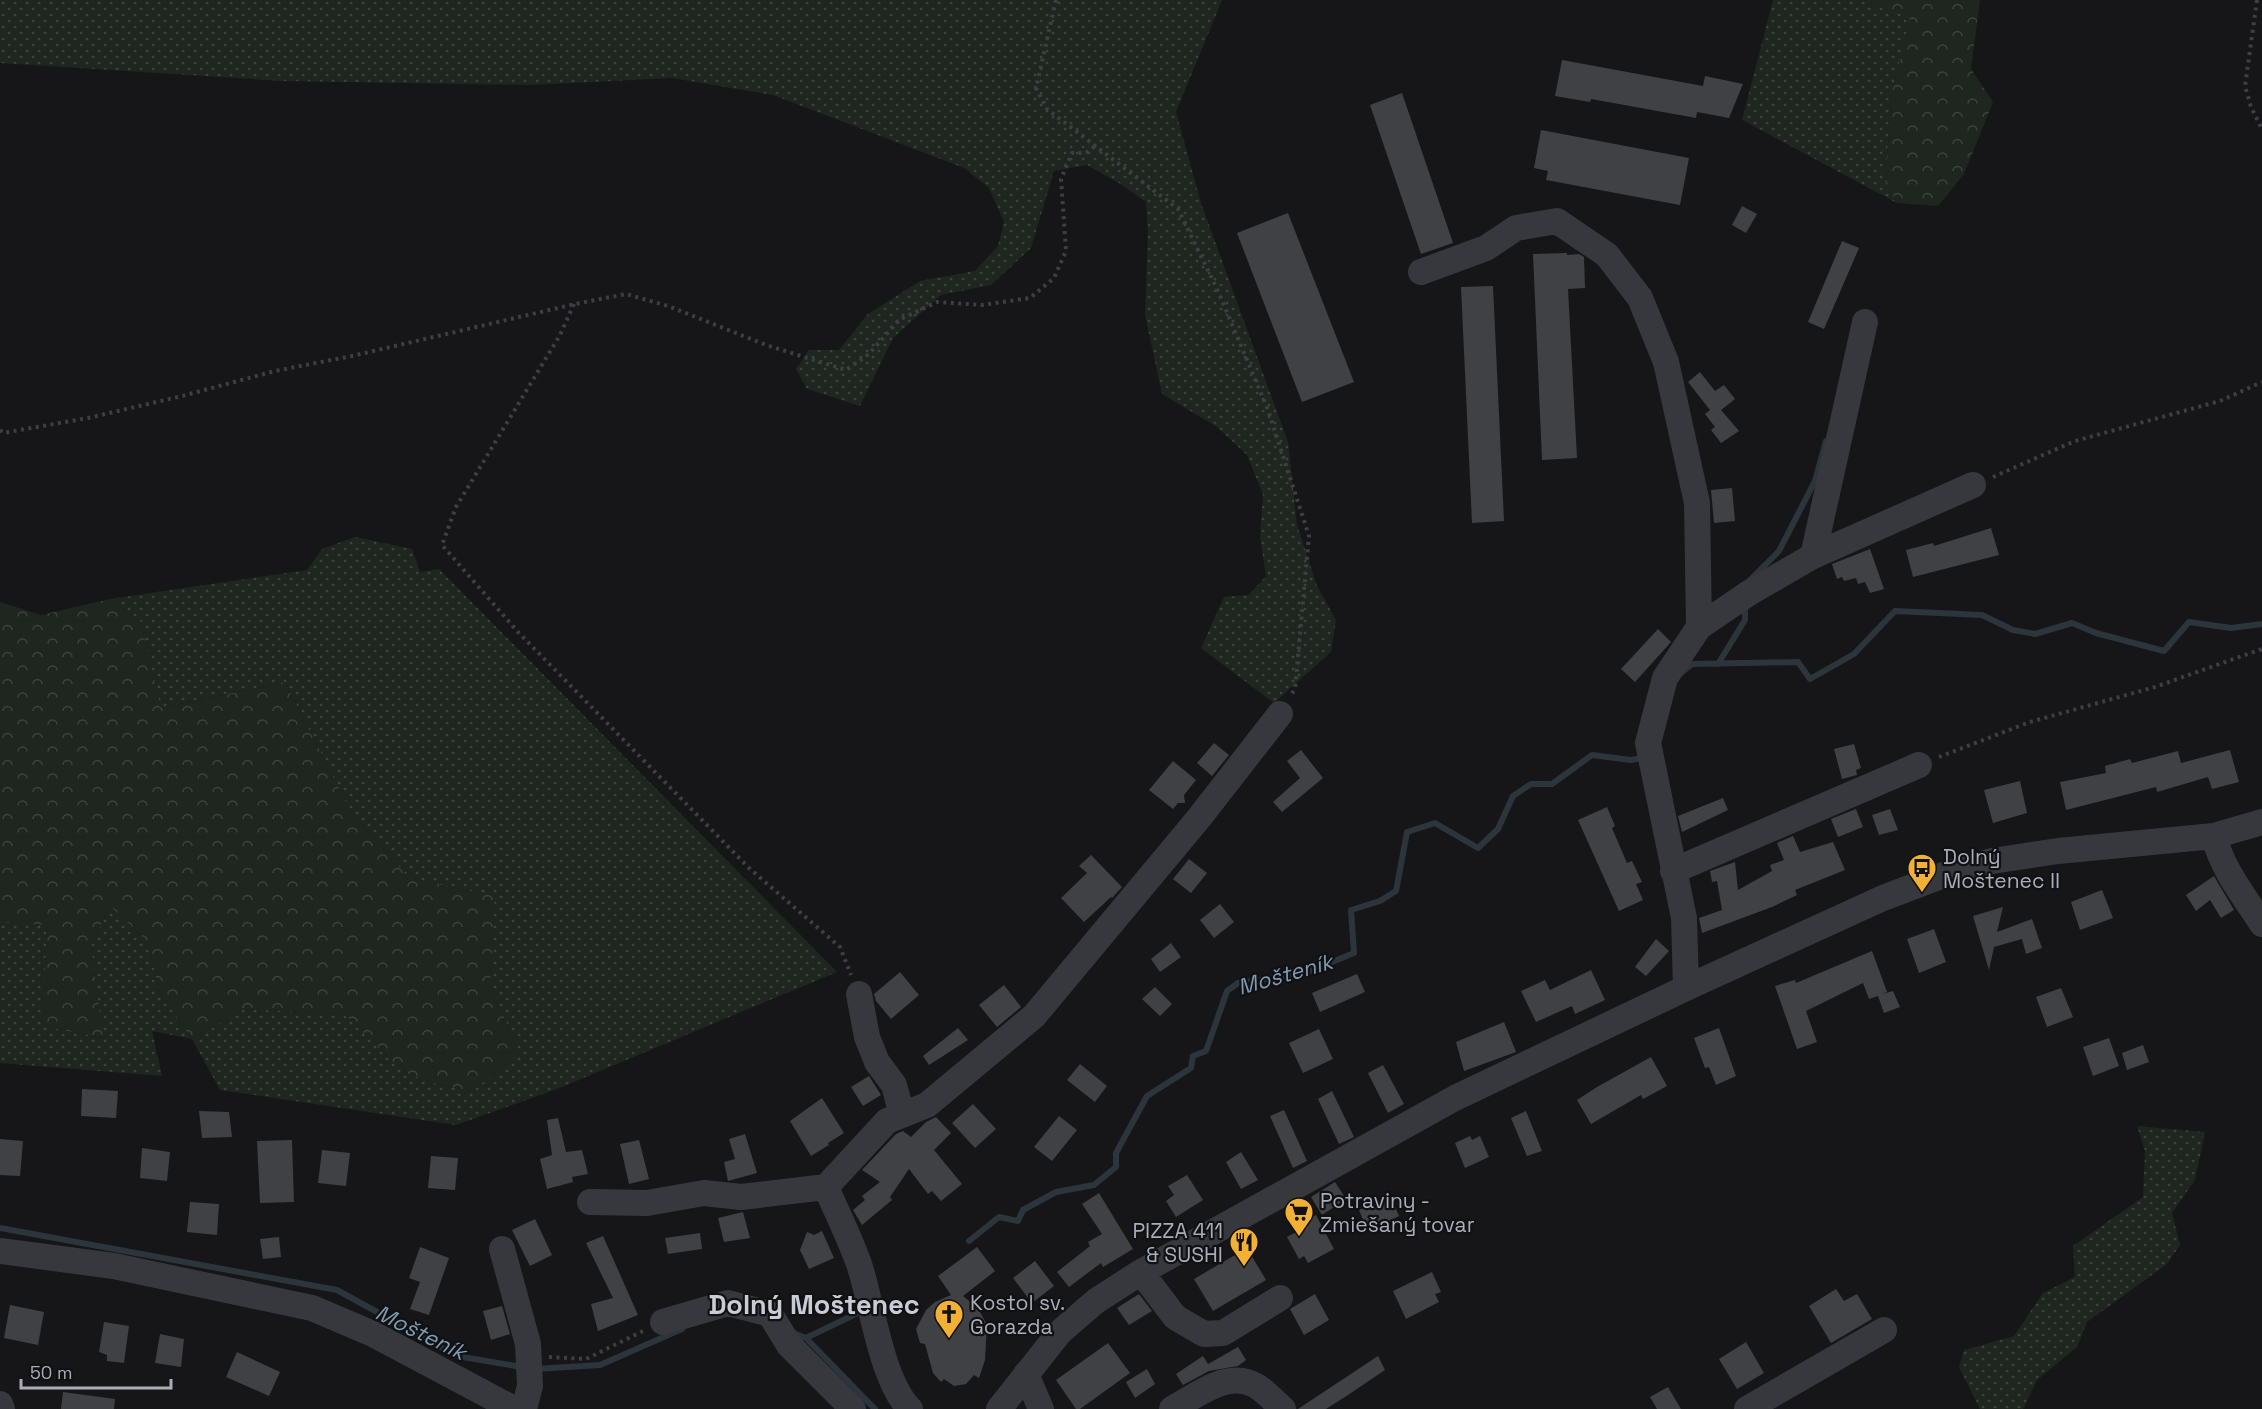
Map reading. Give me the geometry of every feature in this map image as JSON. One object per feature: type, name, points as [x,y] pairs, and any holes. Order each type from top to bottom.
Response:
[{"type":"street","points":[[1421,272],[1486,248],[1516,228],[1557,221],[1607,255],[1640,298],[1666,362],[1696,503],[1699,627]]},
{"type":"street","points":[[1813,556],[1865,322]]},
{"type":"street","points":[[1686,988],[1684,918],[1650,750],[1665,678],[1699,627],[1744,596],[1813,556],[1973,485]]},
{"type":"street","points":[[591,1202],[647,1203],[704,1194],[741,1197],[826,1187],[887,1120],[927,1105],[1034,1016],[1199,818],[1280,714]]},
{"type":"street","points":[[1673,871],[1919,765]]},
{"type":"street","points":[[999,1409],[1060,1332],[1079,1314],[1141,1272],[1455,1098],[1686,988],[1883,898],[1971,866],[2058,850],[2214,836],[2262,822]]},
{"type":"street","points":[[2214,836],[2217,850],[2227,869],[2262,924]]},
{"type":"street","points":[[859,994],[867,1037],[877,1062],[894,1085],[902,1114]]},
{"type":"street","points":[[826,1187],[859,1265],[890,1375],[904,1404],[910,1409]]},
{"type":"street","points":[[502,1249],[528,1344],[530,1386],[524,1409]]},
{"type":"street","points":[[0,1251],[114,1266],[312,1308],[373,1334],[514,1409]]},
{"type":"street","points":[[1141,1272],[1175,1317],[1204,1334],[1223,1333],[1280,1298]]},
{"type":"street","points":[[663,1322],[728,1304],[770,1314],[789,1345],[852,1409]]},
{"type":"street","points":[[1747,1409],[1884,1330]]},
{"type":"street","points":[[1026,1374],[1041,1409]]},
{"type":"street","points":[[1172,1409],[1226,1380],[1241,1380],[1258,1387],[1283,1409]]},
{"type":"street","points":[[0,1404],[2,1409]]},
{"type":"path","points":[[1056,0],[1036,88],[1047,110],[1178,209],[1218,291],[1268,410],[1306,526],[1309,536],[1295,689],[1280,714]]},
{"type":"path","points":[[2257,0],[2245,86],[2251,107],[2262,129]]},
{"type":"path","points":[[0,430],[3,433],[88,418],[275,371],[352,356],[626,294],[668,306],[766,345],[846,370],[869,354],[899,320],[937,302],[982,305],[1030,298],[1054,278],[1066,251],[1061,179],[1072,153],[1086,153],[1095,146]]},
{"type":"path","points":[[575,304],[554,345],[456,507],[442,545],[518,632],[749,868],[840,947],[859,994]]},
{"type":"path","points":[[1973,485],[2075,441],[2220,401],[2262,382]]},
{"type":"path","points":[[1919,765],[2030,722],[2155,687],[2262,648]]},
{"type":"path","points":[[528,1357],[586,1359],[663,1322]]},
{"type":"green space","points":[[0,0],[1222,0],[1176,112],[1201,203],[1288,442],[1297,525],[1317,586],[1336,620],[1331,652],[1274,703],[1201,648],[1224,597],[1249,595],[1266,576],[1260,537],[1263,495],[1247,455],[1217,427],[1162,394],[1145,315],[1148,231],[1146,202],[1087,165],[1054,171],[1031,248],[991,285],[941,295],[893,338],[860,406],[807,389],[796,369],[809,350],[839,350],[868,314],[920,281],[975,271],[998,246],[1004,222],[989,188],[964,168],[773,95],[672,78],[532,85],[283,81],[0,63]]},
{"type":"green space","points":[[1773,0],[1864,0],[1911,16],[1892,92],[1885,181],[1897,203],[1742,120]]},
{"type":"green space","points":[[1864,0],[1980,0],[1971,69],[1993,102],[1964,174],[1938,206],[1897,203],[1885,181],[1892,92],[1910,17]]},
{"type":"green space","points":[[355,537],[412,549],[420,572],[439,569],[837,972],[557,1089],[456,1125],[220,1090],[192,1039],[244,1009],[344,1014],[403,1072],[440,1085],[472,1091],[520,1054],[490,985],[494,896],[409,878],[352,814],[285,682],[160,708],[141,622],[110,599],[307,570],[322,549]]},
{"type":"green space","points":[[110,599],[141,622],[161,708],[285,682],[352,814],[409,878],[495,896],[490,985],[520,1054],[472,1091],[440,1085],[403,1072],[344,1014],[244,1009],[192,1039],[159,991],[148,942],[110,906],[91,945],[103,1038],[42,1026],[47,925],[0,922],[0,602],[41,615]]},
{"type":"green space","points":[[110,906],[148,942],[159,991],[192,1039],[152,1031],[162,1076],[0,1063],[0,922],[47,924],[43,1026],[102,1038],[91,945]]},
{"type":"green space","points":[[2137,1126],[2205,1132],[2195,1180],[2172,1213],[2180,1245],[2167,1264],[2087,1322],[2077,1347],[2037,1380],[2023,1409],[1980,1409],[1959,1367],[1964,1350],[2014,1336],[2043,1293],[2075,1277],[2073,1246],[2143,1197],[2145,1151]]},
{"type":"building","points":[[1562,60],[1703,86],[1705,76],[1743,84],[1729,118],[1697,112],[1696,118],[1591,99],[1590,102],[1555,96]]},
{"type":"building","points":[[1402,93],[1453,243],[1421,254],[1370,105]]},
{"type":"building","points":[[1541,130],[1689,158],[1680,205],[1546,180],[1548,171],[1534,168]]},
{"type":"building","points":[[1742,206],[1757,214],[1746,233],[1732,225]]},
{"type":"building","points":[[1288,213],[1354,382],[1302,402],[1237,233]]},
{"type":"building","points":[[1842,241],[1859,248],[1824,329],[1808,322]]},
{"type":"building","points":[[1567,253],[1567,255],[1579,254],[1584,257],[1585,288],[1568,289],[1577,458],[1542,460],[1533,254]]},
{"type":"building","points":[[1493,286],[1504,521],[1472,523],[1461,287]]},
{"type":"building","points":[[1700,372],[1715,391],[1724,385],[1735,399],[1721,410],[1739,431],[1721,443],[1711,430],[1715,427],[1705,414],[1710,410],[1688,382]]},
{"type":"building","points":[[1732,488],[1735,521],[1714,523],[1711,490]]},
{"type":"building","points":[[1991,528],[1999,555],[1913,577],[1906,550],[1933,543],[1934,546]]},
{"type":"building","points":[[1870,549],[1884,589],[1870,593],[1865,582],[1858,584],[1856,578],[1844,581],[1842,577],[1837,579],[1832,564]]},
{"type":"building","points":[[1658,629],[1671,642],[1635,682],[1621,669]]},
{"type":"building","points":[[1214,743],[1229,755],[1212,776],[1197,763]]},
{"type":"building","points":[[1854,744],[1861,768],[1856,770],[1857,775],[1842,779],[1834,749]]},
{"type":"building","points":[[1301,750],[1323,778],[1282,812],[1273,802],[1300,778],[1287,761]]},
{"type":"building","points":[[2230,750],[2239,782],[2212,789],[2208,777],[2157,792],[2156,787],[2066,810],[2060,782],[2106,773],[2105,766],[2130,759],[2132,763],[2178,751],[2181,763]]},
{"type":"building","points":[[1173,761],[1196,780],[1184,795],[1185,803],[1178,803],[1173,809],[1149,790]]},
{"type":"building","points":[[2020,781],[2027,813],[1993,823],[1984,790]]},
{"type":"building","points":[[1723,798],[1728,810],[1682,832],[1678,816]]},
{"type":"building","points":[[1607,807],[1615,826],[1612,828],[1627,863],[1632,861],[1642,882],[1636,884],[1643,900],[1619,911],[1578,820]]},
{"type":"building","points":[[1856,809],[1863,827],[1838,837],[1831,819]]},
{"type":"building","points":[[1890,809],[1898,830],[1879,835],[1872,815]]},
{"type":"building","points":[[1793,836],[1800,852],[1833,842],[1845,870],[1795,890],[1797,895],[1772,907],[1702,933],[1699,918],[1722,910],[1717,881],[1712,882],[1710,871],[1735,862],[1738,890],[1772,871],[1770,865],[1784,860],[1777,843]]},
{"type":"building","points":[[1091,855],[1122,887],[1084,922],[1061,898],[1087,873],[1079,866]]},
{"type":"building","points":[[1189,859],[1207,873],[1191,893],[1173,879]]},
{"type":"building","points":[[2214,876],[2234,910],[2221,918],[2210,900],[2196,911],[2186,895]]},
{"type":"building","points":[[2102,890],[2113,918],[2080,930],[2071,902]]},
{"type":"building","points":[[1220,904],[1234,922],[1214,938],[1200,920]]},
{"type":"building","points":[[2003,907],[1997,932],[2032,919],[2042,948],[2026,954],[2022,939],[1994,947],[1989,970],[1973,916]]},
{"type":"building","points":[[1934,929],[1946,962],[1919,973],[1907,939]]},
{"type":"building","points":[[1656,939],[1669,951],[1646,976],[1635,967]]},
{"type":"building","points":[[1171,943],[1181,957],[1160,972],[1151,959]]},
{"type":"building","points":[[1872,951],[1887,992],[1882,994],[1893,991],[1900,1007],[1884,1013],[1878,996],[1869,999],[1863,983],[1806,1011],[1817,1042],[1797,1049],[1775,986],[1795,980],[1796,983]]},
{"type":"building","points":[[1591,970],[1605,1000],[1575,1014],[1572,1006],[1536,1022],[1521,991],[1545,980],[1550,990]]},
{"type":"building","points":[[900,972],[919,995],[891,1019],[876,1001],[874,994]]},
{"type":"building","points":[[1357,974],[1365,992],[1320,1012],[1312,993]]},
{"type":"building","points":[[1004,985],[1021,1007],[997,1027],[979,1005]]},
{"type":"building","points":[[1155,987],[1172,1004],[1160,1016],[1142,999]]},
{"type":"building","points":[[2061,988],[2073,1017],[2047,1027],[2036,997]]},
{"type":"building","points":[[1504,1022],[1516,1052],[1464,1071],[1456,1042]]},
{"type":"building","points":[[958,1028],[968,1040],[929,1065],[923,1056]]},
{"type":"building","points":[[1719,1028],[1736,1076],[1716,1085],[1709,1067],[1705,1068],[1694,1038]]},
{"type":"building","points":[[1319,1029],[1333,1059],[1303,1073],[1289,1043]]},
{"type":"building","points":[[2109,1038],[2119,1066],[2093,1076],[2083,1047]]},
{"type":"building","points":[[2143,1045],[2149,1062],[2127,1070],[2122,1053]]},
{"type":"building","points":[[1651,1057],[1667,1086],[1643,1099],[1641,1095],[1591,1124],[1577,1100]]},
{"type":"building","points":[[1080,1064],[1107,1086],[1095,1102],[1067,1080]]},
{"type":"building","points":[[1383,1065],[1404,1104],[1388,1113],[1368,1073]]},
{"type":"building","points":[[869,1076],[881,1095],[863,1106],[851,1087]]},
{"type":"building","points":[[82,1089],[118,1091],[116,1118],[81,1116]]},
{"type":"building","points":[[1332,1091],[1354,1137],[1339,1144],[1318,1099]]},
{"type":"building","points":[[822,1098],[844,1133],[811,1156],[790,1121]]},
{"type":"building","points":[[973,1104],[996,1129],[975,1148],[952,1123]]},
{"type":"building","points":[[1284,1110],[1307,1161],[1293,1168],[1270,1116]]},
{"type":"building","points":[[199,1111],[229,1112],[232,1137],[202,1138]]},
{"type":"building","points":[[1526,1111],[1542,1151],[1527,1156],[1511,1118]]},
{"type":"building","points":[[1059,1116],[1077,1130],[1052,1161],[1034,1147]]},
{"type":"building","points":[[936,1117],[951,1133],[934,1150],[962,1184],[941,1201],[932,1191],[928,1194],[909,1169],[890,1197],[892,1200],[862,1225],[853,1210],[865,1200],[862,1196],[880,1182],[862,1170],[896,1134],[903,1131],[911,1137],[926,1122]]},
{"type":"building","points":[[558,1118],[566,1152],[582,1150],[588,1174],[572,1177],[573,1182],[547,1189],[540,1159],[552,1155],[547,1120]]},
{"type":"building","points":[[745,1134],[757,1173],[728,1181],[724,1162],[735,1159],[729,1139]]},
{"type":"building","points":[[1470,1136],[1472,1140],[1480,1136],[1489,1157],[1465,1168],[1455,1143]]},
{"type":"building","points":[[0,1139],[23,1141],[20,1176],[0,1175]]},
{"type":"building","points":[[292,1140],[294,1202],[260,1203],[257,1141]]},
{"type":"building","points":[[639,1140],[649,1179],[629,1184],[620,1144]]},
{"type":"building","points":[[142,1148],[170,1152],[167,1181],[140,1178]]},
{"type":"building","points":[[322,1150],[350,1153],[346,1186],[318,1183]]},
{"type":"building","points":[[1241,1152],[1258,1180],[1241,1189],[1226,1162]]},
{"type":"building","points":[[431,1156],[458,1158],[455,1190],[428,1188]]},
{"type":"building","points":[[1187,1175],[1203,1200],[1176,1217],[1166,1201],[1174,1195],[1168,1186]]},
{"type":"building","points":[[1335,1182],[1346,1199],[1322,1215],[1311,1197]]},
{"type":"building","points":[[1099,1193],[1133,1249],[1103,1267],[1101,1263],[1069,1287],[1057,1272],[1090,1246],[1088,1242],[1102,1234],[1082,1204]]},
{"type":"building","points":[[1390,1196],[1399,1216],[1373,1229],[1373,1227],[1367,1229],[1359,1210]]},
{"type":"building","points":[[190,1202],[219,1204],[217,1235],[187,1232]]},
{"type":"building","points":[[743,1212],[750,1238],[724,1242],[718,1218]]},
{"type":"building","points":[[1316,1215],[1334,1249],[1308,1263],[1304,1256],[1299,1259],[1287,1237],[1305,1227],[1302,1222]]},
{"type":"building","points":[[535,1219],[552,1255],[530,1266],[512,1230]]},
{"type":"building","points":[[822,1231],[834,1258],[809,1269],[800,1250],[807,1232],[814,1235]]},
{"type":"building","points":[[700,1233],[702,1249],[668,1254],[665,1238]]},
{"type":"building","points":[[603,1236],[638,1315],[598,1331],[591,1304],[613,1298],[586,1243]]},
{"type":"building","points":[[279,1237],[281,1257],[263,1259],[260,1239]]},
{"type":"building","points":[[420,1247],[449,1258],[429,1315],[410,1309],[420,1282],[409,1278]]},
{"type":"building","name":"Kostol sv. Gorazda","points":[[977,1247],[995,1271],[963,1296],[978,1308],[987,1325],[985,1360],[979,1378],[974,1375],[966,1384],[954,1386],[944,1379],[941,1382],[933,1373],[925,1344],[920,1343],[916,1329],[926,1310],[935,1302],[951,1295],[938,1276]]},
{"type":"building","points":[[1247,1248],[1266,1280],[1213,1311],[1194,1279]]},
{"type":"building","points":[[1035,1261],[1054,1286],[1032,1303],[1013,1278]]},
{"type":"building","points":[[1432,1272],[1441,1292],[1435,1294],[1439,1302],[1406,1319],[1393,1291]]},
{"type":"building","points":[[1836,1289],[1844,1301],[1857,1294],[1872,1319],[1831,1343],[1809,1306]]},
{"type":"building","points":[[1139,1294],[1152,1311],[1129,1325],[1117,1308]]},
{"type":"building","points":[[1315,1294],[1329,1320],[1304,1335],[1290,1309]]},
{"type":"building","points":[[10,1305],[44,1312],[38,1345],[4,1338]]},
{"type":"building","points":[[502,1306],[510,1334],[491,1340],[483,1311]]},
{"type":"building","points":[[104,1322],[129,1326],[124,1363],[107,1361],[107,1355],[99,1352]]},
{"type":"building","points":[[160,1334],[184,1339],[181,1367],[155,1363]]},
{"type":"building","points":[[1746,1342],[1764,1373],[1737,1389],[1719,1359]]},
{"type":"building","points":[[1108,1343],[1130,1373],[1080,1409],[1076,1409],[1056,1380]]},
{"type":"building","points":[[1238,1347],[1246,1360],[1238,1366],[1209,1371],[1183,1385],[1176,1374],[1203,1356],[1208,1364]]},
{"type":"building","points":[[237,1352],[280,1372],[269,1396],[226,1377]]},
{"type":"building","points":[[1378,1356],[1385,1370],[1348,1395],[1326,1409],[1298,1409]]},
{"type":"building","points":[[1147,1369],[1155,1384],[1135,1398],[1126,1382]]},
{"type":"building","points":[[1668,1387],[1681,1409],[1657,1409],[1650,1397]]},
{"type":"building","points":[[63,1392],[115,1399],[114,1409],[61,1409]]},
{"type":"waterway","points":[[1750,580],[1779,551],[1815,481],[1826,441]]},
{"type":"waterway","points":[[1718,664],[1745,620],[1745,603]]},
{"type":"waterway","name":"Mošteník","points":[[1681,673],[1692,664],[1798,662],[1810,679],[1854,654],[1895,611],[1982,615],[2013,630],[2035,634],[2072,623],[2096,633],[2164,651],[2189,622],[2231,628],[2262,624]]},
{"type":"waterway","name":"Mošteník","points":[[969,1241],[999,1217],[1018,1221],[1023,1210],[1056,1192],[1094,1185],[1116,1167],[1116,1153],[1147,1096],[1191,1068],[1193,1056],[1206,1051],[1227,991],[1238,983],[1305,973],[1354,953],[1351,910],[1380,901],[1396,891],[1407,832],[1435,823],[1478,848],[1498,829],[1513,796],[1531,784],[1552,784],[1592,755],[1631,760],[1642,758],[1643,754]]},
{"type":"waterway","name":"Mošteník","points":[[0,1228],[337,1290],[457,1356],[522,1367]]},
{"type":"waterway","name":"Mošteník","points":[[791,1332],[806,1338],[864,1310]]},
{"type":"waterway","name":"Mošteník","points":[[535,1369],[600,1365],[682,1329]]},
{"type":"waterway","points":[[806,1338],[875,1409]]},
{"type":"place","name":"Dolný Moštenec II","points":[[1922,894]]},
{"type":"place","name":"Potraviny - Zmiešaný tovar","points":[[1299,1238]]},
{"type":"place","name":"PIZZA 411 & SUSHI","points":[[1244,1268]]},
{"type":"place","name":"Kostol sv. Gorazda","points":[[949,1340]]},
{"type":"district","name":"Dolný Moštenec","points":[[814,1304]]}]
